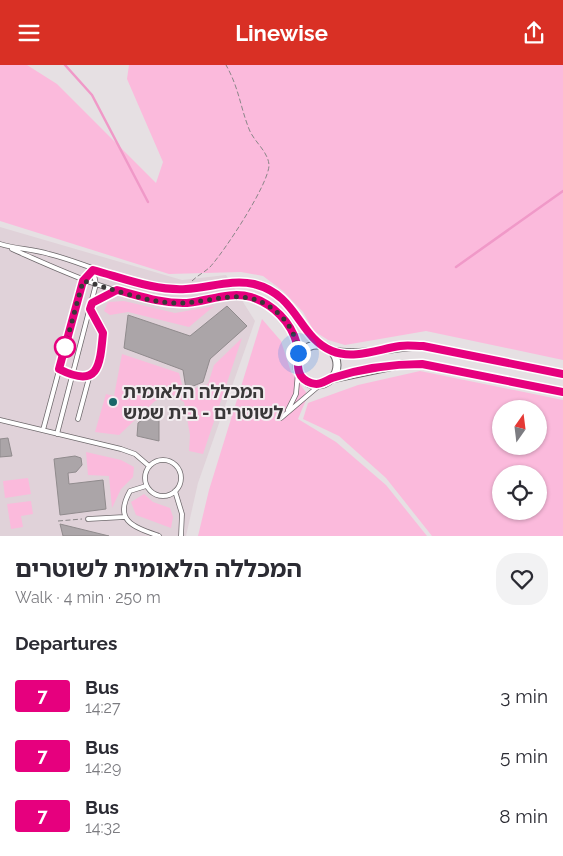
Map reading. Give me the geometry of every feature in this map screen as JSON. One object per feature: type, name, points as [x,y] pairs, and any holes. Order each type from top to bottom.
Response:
[{"type":"street","points":[[563,373],[423,346],[401,346],[361,353],[332,351],[317,345],[302,351],[297,361],[298,372],[309,383],[321,384],[331,379],[403,364],[422,364],[563,391]]},
{"type":"street","points":[[331,379],[337,362],[332,351]]},
{"type":"lane","points":[[2,245],[49,254],[93,270],[156,287],[187,289],[234,283],[255,285],[280,297],[296,312],[317,345]]},
{"type":"lane","points":[[2,245],[83,281],[171,303],[189,303],[234,296],[251,297],[272,307],[285,320],[297,346],[297,361]]},
{"type":"lane","points":[[43,430],[83,281],[93,270]]},
{"type":"lane","points":[[57,434],[92,303],[96,284],[93,270]]},
{"type":"lane","points":[[92,303],[117,290]]},
{"type":"lane","points":[[78,419],[89,377],[94,373],[103,333],[90,309]]},
{"type":"lane","points":[[59,369],[72,376],[89,377]]},
{"type":"lane","points":[[286,412],[296,394],[298,372]]},
{"type":"lane","points":[[280,418],[321,384]]},
{"type":"lane","points":[[0,420],[121,449],[135,454],[149,466]]},
{"type":"lane","points":[[164,460],[175,465],[181,480],[175,491],[162,496],[155,495],[146,486],[144,477],[149,466],[164,460]]},
{"type":"lane","points":[[146,486],[130,491],[123,503],[124,517],[133,527],[158,536]]},
{"type":"lane","points":[[175,491],[182,514],[181,536]]},
{"type":"lane","points":[[88,519],[124,517]]},
{"type":"path","points":[[187,289],[193,280],[209,269],[227,245],[266,181],[269,166],[267,156],[250,132],[237,84],[226,65]]},
{"type":"path","points":[[58,521],[88,519]]},
{"type":"shaded area","points":[[0,65],[27,65],[57,84],[156,183],[163,162],[127,79],[129,65],[563,65],[563,360],[426,331],[345,345],[328,340],[314,331],[303,312],[283,291],[263,276],[241,272],[169,274],[0,221]]},
{"type":"shaded area","name":"המכללה הלאומית לשוטרים - בית שמש","points":[[0,227],[182,280],[226,275],[255,321],[198,483],[186,536],[0,536]]},
{"type":"shaded area","points":[[124,301],[175,313],[214,306],[189,327],[128,312],[110,315],[104,311],[108,302]]},
{"type":"shaded area","points":[[262,319],[281,341],[291,372],[308,395],[298,419],[336,442],[386,485],[427,536],[198,536],[209,490]]},
{"type":"shaded area","points":[[242,338],[203,454],[189,451],[190,435],[184,402],[171,394],[155,401],[119,435],[95,432],[106,394],[114,396],[122,354],[179,373],[184,392],[208,384],[214,365]]},
{"type":"shaded area","points":[[420,371],[563,400],[563,536],[432,536],[386,478],[339,436],[303,419],[308,403],[358,385]]},
{"type":"shaded area","points":[[86,452],[121,460],[134,467],[133,477],[121,489],[112,508],[109,476],[88,475]]},
{"type":"shaded area","points":[[28,478],[31,494],[5,498],[3,481]]},
{"type":"shaded area","points":[[144,494],[153,502],[170,508],[173,517],[171,528],[136,515],[131,502]]},
{"type":"shaded area","points":[[31,501],[33,514],[21,516],[23,527],[11,529],[7,504]]},
{"type":"building","points":[[227,306],[247,326],[210,359],[203,382],[186,389],[183,370],[124,348],[128,315],[190,336]]},
{"type":"building","points":[[159,407],[159,441],[137,436],[138,423]]},
{"type":"building","points":[[8,438],[12,456],[0,457],[0,439]]},
{"type":"building","points":[[75,456],[81,458],[82,465],[76,472],[68,473],[69,484],[103,480],[106,509],[60,515],[54,459]]},
{"type":"building","points":[[60,524],[109,536],[63,536]]},
{"type":"waterway","points":[[65,65],[92,95],[148,202]]},
{"type":"waterway","points":[[456,267],[563,191]]},
{"type":"bus line","name":"7","points":[[563,374],[446,349],[423,346],[401,346],[347,354],[332,351],[317,345],[305,329],[296,312],[280,297],[255,285],[234,283],[172,289],[156,287],[93,270],[83,281],[59,369],[72,376],[82,378],[89,377],[94,373],[103,333],[90,309],[92,303],[97,299],[106,293],[117,290],[171,303],[189,303],[234,296],[251,297],[272,307],[285,320],[293,334],[298,353],[298,372],[309,383],[321,384],[331,379],[363,371],[403,364],[422,364],[563,392]]},
{"type":"place","name":"המכללה הלאומית לשוטרים - בית שמש","points":[[113,402]]},
{"type":"route","points":[[65,347],[83,281],[171,303],[189,303],[234,296],[251,297],[272,307],[285,320],[293,334],[298,353]]}]
